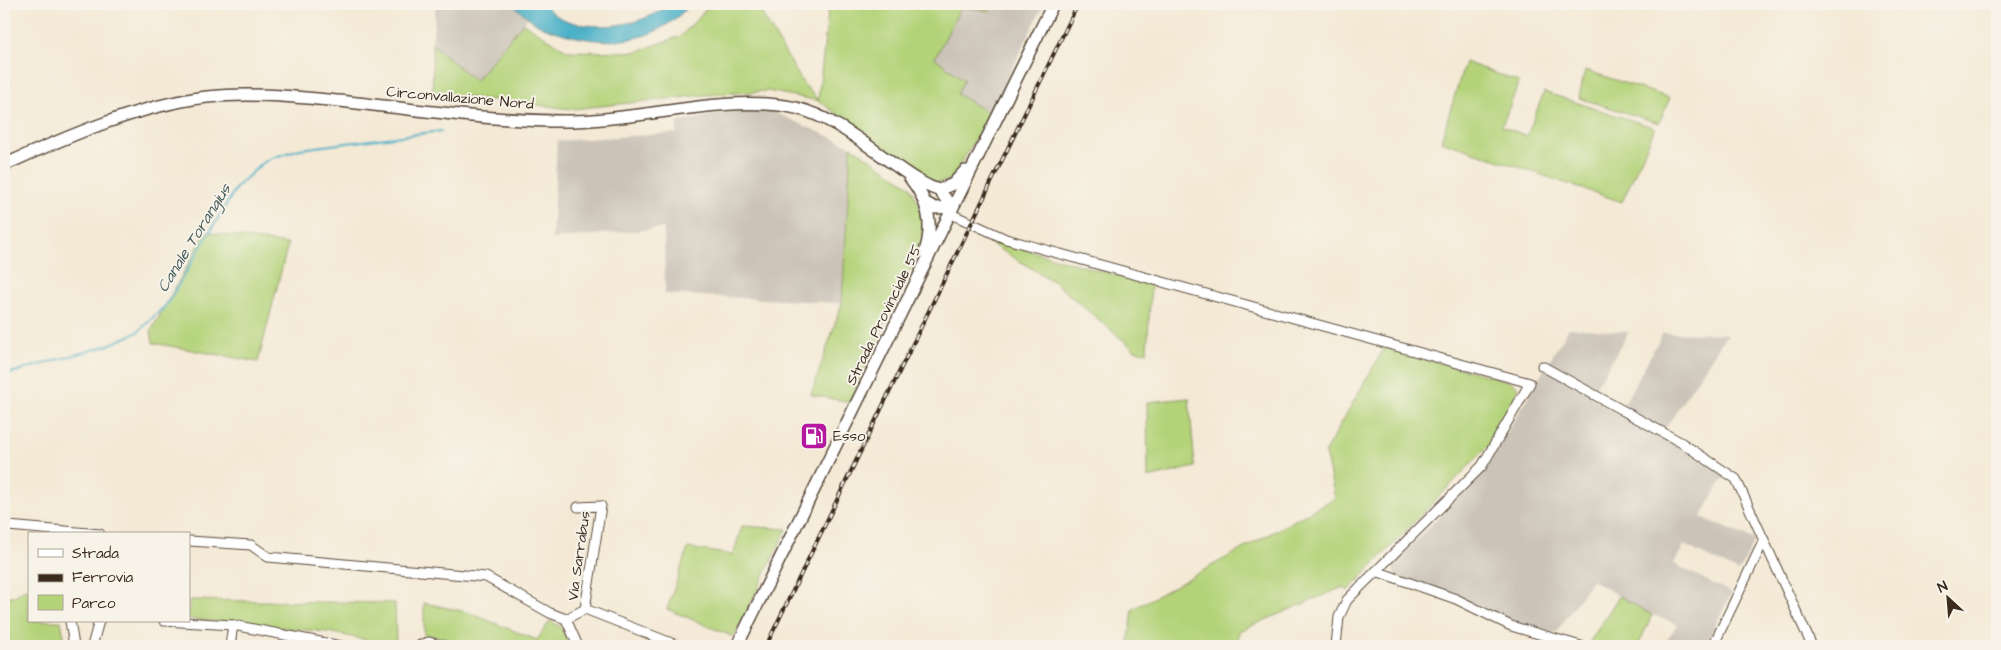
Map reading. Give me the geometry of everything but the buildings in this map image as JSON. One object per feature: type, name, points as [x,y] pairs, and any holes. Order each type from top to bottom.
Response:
[{"type":"main road","name":"Strada Provinciale 55","points":[[738,643],[1053,4]]},
{"type":"main road","name":"Circonvallazione Nord","points":[[4,165],[99,125],[160,107],[206,97],[257,91],[552,121],[612,120],[732,104],[778,106],[796,109],[836,125],[906,174],[924,185],[939,190],[951,210]]},
{"type":"main road","points":[[939,190],[947,188],[958,180],[978,154]]},
{"type":"main road","name":"Circonvallazione Nord","points":[[906,174],[924,202],[930,223],[930,232],[916,284]]},
{"type":"main road","points":[[924,202],[935,208],[951,210]]},
{"type":"street","points":[[951,210],[1006,239],[1530,383],[1482,466],[1347,600],[1339,617],[1336,646]]},
{"type":"street","points":[[1542,366],[1682,443],[1736,479],[1812,646]]},
{"type":"street","name":"Via Sarrabus","points":[[566,619],[586,609],[601,506],[578,507]]},
{"type":"street","points":[[8,526],[77,532]]},
{"type":"street","points":[[1713,646],[1764,540]]},
{"type":"street","points":[[190,541],[251,545],[268,557],[486,577],[550,614],[566,619],[578,646]]},
{"type":"street","points":[[1376,571],[1456,599],[1511,626],[1581,646]]},
{"type":"street","points":[[586,609],[679,646]]},
{"type":"street","points":[[70,622],[74,646]]},
{"type":"street","points":[[92,646],[99,622]]},
{"type":"street","points":[[181,622],[233,625],[341,646]]},
{"type":"street","points":[[230,646],[233,625]]},
{"type":"street","points":[[418,646],[429,642],[444,646]]},
{"type":"shaded area","points":[[436,4],[512,4],[528,17],[475,81],[432,44]]},
{"type":"shaded area","points":[[992,4],[1044,4],[990,114],[957,94],[935,58],[961,7],[988,11]]},
{"type":"shaded area","points":[[769,110],[851,146],[842,303],[665,294],[664,228],[552,239],[557,141],[677,133],[677,123],[725,112]]},
{"type":"shaded area","points":[[1569,328],[1629,332],[1590,396],[1618,415],[1663,333],[1727,334],[1661,435],[1725,475],[1701,517],[1755,540],[1739,572],[1684,545],[1674,564],[1732,593],[1717,621],[1708,646],[1664,646],[1677,624],[1647,613],[1592,580],[1556,633],[1526,628],[1480,606],[1396,577],[1392,565],[1485,469]]},
{"type":"green space","points":[[711,4],[756,4],[803,83],[818,100],[829,4],[992,4],[989,11],[961,7],[935,58],[964,80],[957,94],[990,114],[952,178],[943,182],[936,182],[921,176],[819,101],[768,91],[705,95],[572,109],[433,93],[432,44],[475,81],[523,23],[568,51],[636,52],[681,36]]},
{"type":"green space","points":[[1465,62],[1519,82],[1502,126],[1527,136],[1544,92],[1655,128],[1622,202],[1441,141]]},
{"type":"green space","points":[[1585,70],[1670,98],[1659,123],[1579,98]]},
{"type":"green space","points":[[851,146],[910,186],[919,205],[925,226],[921,245],[850,402],[811,395],[842,303]]},
{"type":"green space","points":[[206,232],[288,244],[258,362],[153,343],[151,331]]},
{"type":"green space","points":[[980,237],[1151,285],[1147,352],[1135,350],[1054,282]]},
{"type":"green space","points":[[1384,348],[1512,382],[1519,388],[1489,445],[1348,591],[1343,587],[1239,631],[1238,646],[1128,646],[1133,609],[1335,498],[1325,452]]},
{"type":"green space","points":[[1189,398],[1195,467],[1148,478],[1147,402]]},
{"type":"green space","points":[[742,526],[787,529],[734,637],[667,609],[688,548],[733,555]]},
{"type":"green space","points":[[26,588],[28,589],[28,622],[61,622],[66,646],[4,646],[4,596],[15,596]]},
{"type":"green space","points":[[1619,596],[1652,615],[1638,646],[1607,646],[1589,643]]},
{"type":"green space","points":[[190,600],[395,603],[396,646],[328,632],[190,619]]},
{"type":"green space","points":[[424,603],[467,612],[537,640],[550,621],[561,627],[570,646],[454,646],[447,638],[424,635]]},
{"type":"water","points":[[512,4],[551,4],[548,9],[559,17],[574,23],[608,26],[643,19],[668,4],[690,4],[675,19],[659,29],[642,36],[604,41],[585,39],[546,28],[533,21]]},
{"type":"waterway","name":"Canale Torangius","points":[[4,375],[106,346],[138,332],[167,304],[236,188],[261,164],[272,158],[300,149],[441,131]]},
{"type":"railway","points":[[766,646],[1078,4]]},
{"type":"place","name":"Esso","points":[[814,436]]}]
